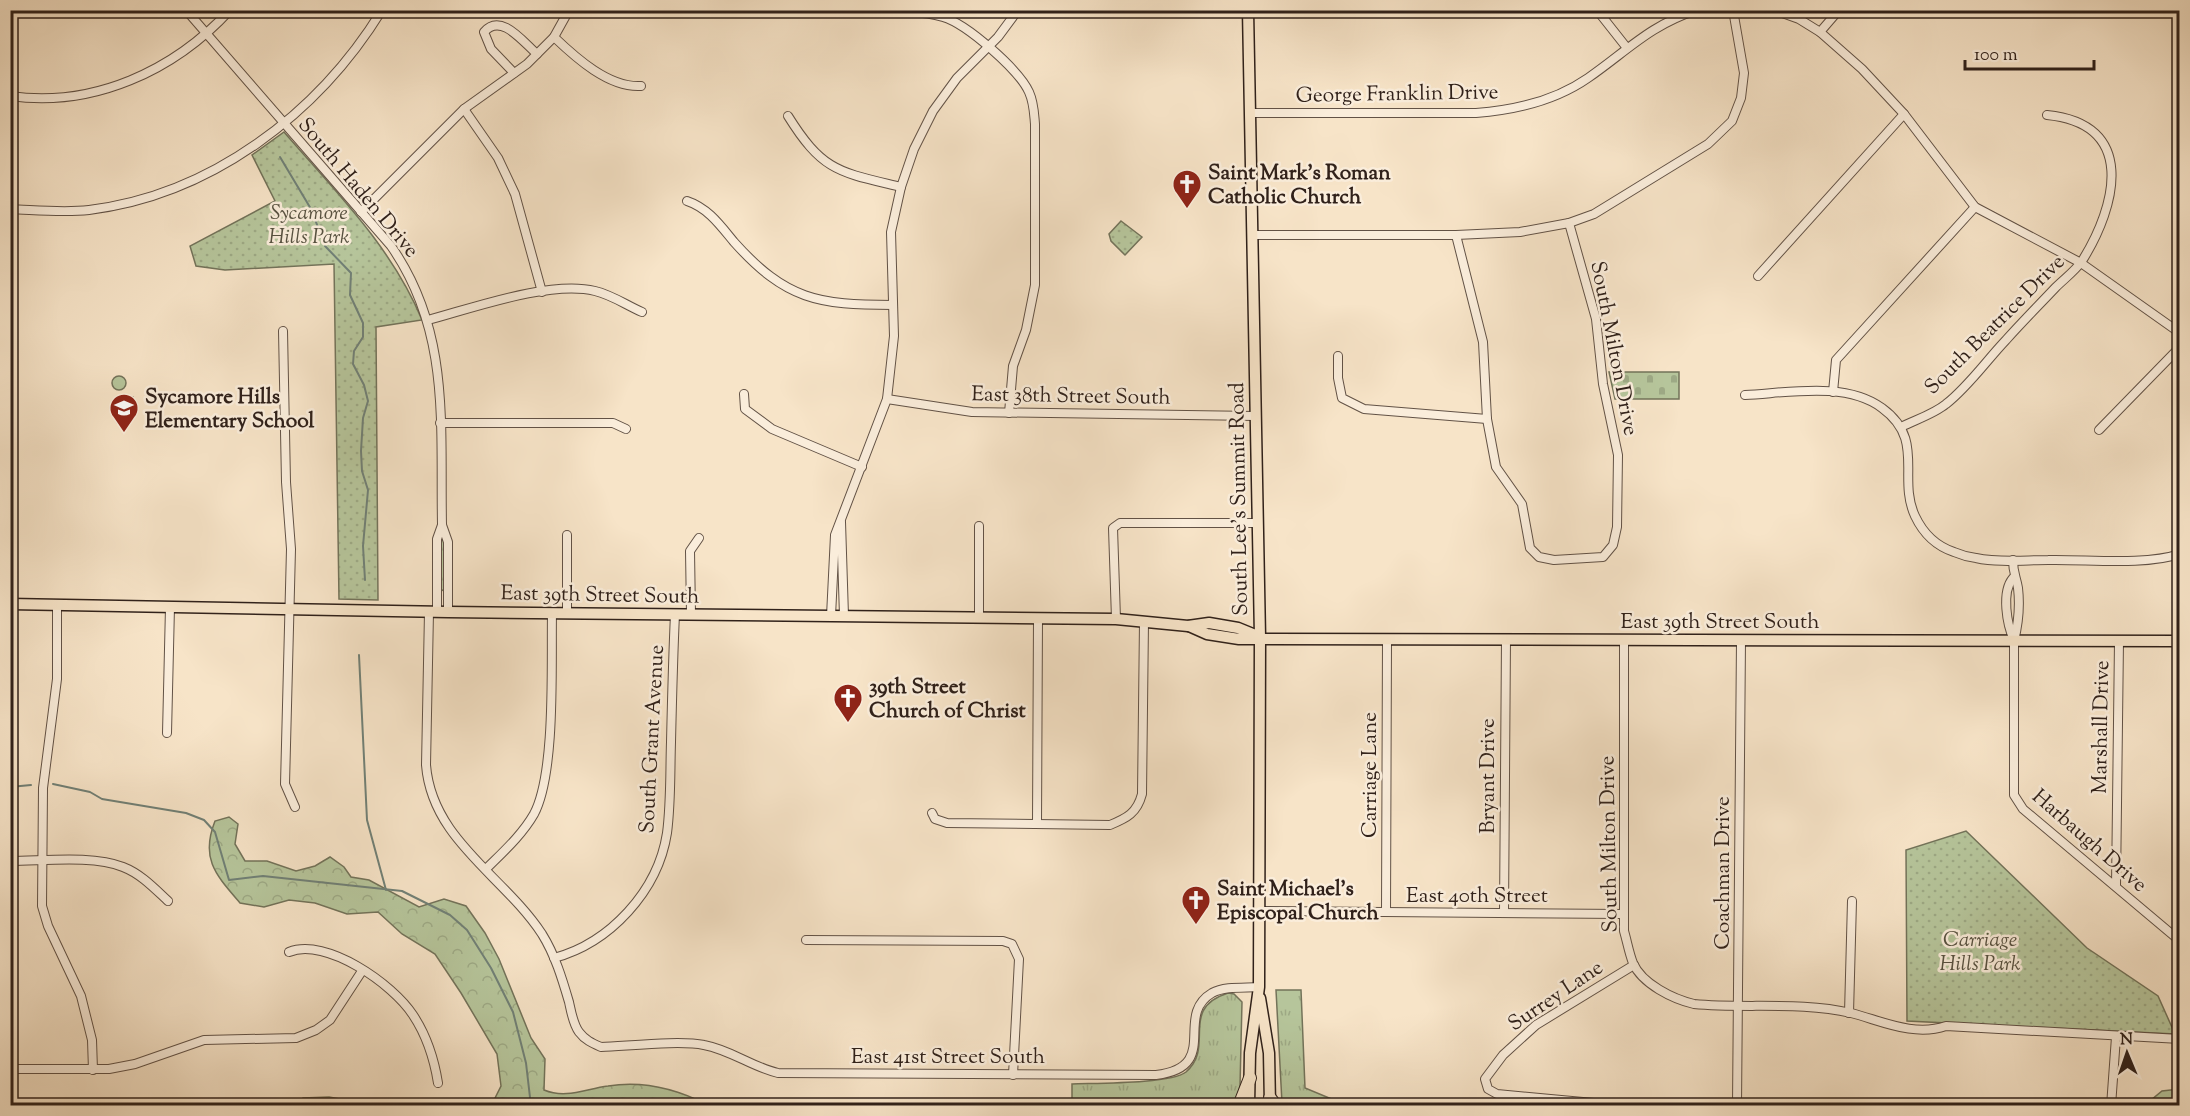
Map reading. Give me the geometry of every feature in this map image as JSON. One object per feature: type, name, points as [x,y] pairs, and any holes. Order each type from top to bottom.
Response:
[{"type":"highway","points":[[1239,1106],[1250,1078]]},
{"type":"main road","name":"South Lee's Summit Road","points":[[1248,10],[1260,637],[1258,987],[1249,1106]]},
{"type":"main road","name":"East 39th Street South","points":[[10,604],[438,612],[1116,619],[1188,626],[1207,634],[1239,639],[1260,637],[2180,641]]},
{"type":"main road","name":"South Lee's Summit Road","points":[[1258,987],[1269,1053],[1272,1103]]},
{"type":"street","name":"South Haden Drive","points":[[186,10],[401,260],[417,291],[428,320],[438,366],[442,525],[448,542],[438,612],[427,780],[436,810],[448,829],[526,913],[554,958],[577,1030],[587,1041]]},
{"type":"street","points":[[10,96],[65,98],[122,84],[177,56],[206,34],[230,10]]},
{"type":"street","points":[[10,209],[86,210],[130,203],[196,181],[231,162],[283,123],[320,90],[354,53],[382,10]]},
{"type":"street","points":[[361,212],[464,109],[537,54],[554,37],[569,10]]},
{"type":"street","points":[[831,616],[832,545],[887,399],[894,336],[891,232],[901,187],[914,149],[933,111],[957,78],[998,37],[1018,10]]},
{"type":"street","points":[[1597,10],[1627,48]]},
{"type":"street","name":"George Franklin Drive","points":[[1250,112],[1476,113],[1508,110],[1539,102],[1569,89],[1655,26],[1697,10]]},
{"type":"street","points":[[1252,235],[1456,236],[1520,232],[1569,223],[1616,203],[1708,144],[1732,121],[1741,98],[1744,73],[1733,10]]},
{"type":"street","points":[[1774,10],[1799,19],[1820,32],[1862,69],[1904,114],[1975,207],[1986,215],[2081,263],[2180,333]]},
{"type":"street","points":[[1820,32],[1839,10]]},
{"type":"street","points":[[846,12],[920,14],[945,18],[962,26],[1018,75],[1029,91],[1034,107],[1035,285],[1026,330],[1013,366],[1009,413]]},
{"type":"street","points":[[514,73],[485,40],[484,32],[489,26],[497,23],[504,25],[537,54]]},
{"type":"street","points":[[554,37],[569,52],[620,85],[641,86]]},
{"type":"street","points":[[464,109],[498,158],[515,194],[542,292]]},
{"type":"street","points":[[1758,276],[1904,114]]},
{"type":"street","points":[[2047,115],[2069,117],[2089,127],[2103,142],[2112,162],[2114,180],[2110,196],[2081,263]]},
{"type":"street","points":[[788,116],[804,142],[828,165],[839,172],[901,187]]},
{"type":"street","points":[[687,201],[703,206],[756,266],[793,291],[816,300],[840,304],[893,305]]},
{"type":"street","points":[[1833,392],[1836,360],[1975,207]]},
{"type":"street","name":"South Milton Drive","points":[[1487,419],[1496,467],[1522,504],[1530,548],[1539,557],[1554,561],[1603,557],[1613,545],[1617,527],[1618,455],[1603,384],[1596,319],[1569,223]]},
{"type":"street","points":[[1338,356],[1338,378],[1342,398],[1364,409],[1487,419],[1483,342],[1456,236]]},
{"type":"street","name":"South Beatrice Drive","points":[[1901,427],[1946,405],[2081,263]]},
{"type":"street","points":[[428,320],[542,292],[571,288],[597,292],[642,312]]},
{"type":"street","points":[[283,331],[286,482],[291,549],[285,784],[295,807]]},
{"type":"street","points":[[2099,430],[2180,347]]},
{"type":"street","points":[[1745,395],[1833,392],[1862,398],[1882,408],[1901,427],[1908,442],[1909,495],[1914,515],[1924,533],[1952,552],[1977,559],[2013,560],[2151,559],[2180,554]]},
{"type":"street","points":[[744,394],[745,409],[772,429],[862,467]]},
{"type":"street","name":"East 38th Street South","points":[[887,399],[942,410],[1256,416]]},
{"type":"street","points":[[440,423],[613,423],[626,429]]},
{"type":"street","points":[[1116,619],[1113,528],[1120,523],[1132,521],[1257,523]]},
{"type":"street","points":[[841,522],[844,616]]},
{"type":"street","points":[[979,526],[979,617]]},
{"type":"street","points":[[567,535],[567,613]]},
{"type":"street","points":[[691,614],[690,550],[699,538]]},
{"type":"street","name":"Harbaugh Drive","points":[[2013,560],[2013,578],[2008,588],[2008,626],[2014,641],[2014,795],[2023,809],[2180,941]]},
{"type":"street","points":[[57,604],[57,679],[43,788],[42,906],[48,926],[81,996],[92,1040],[93,1070]]},
{"type":"street","points":[[167,733],[170,607]]},
{"type":"street","points":[[486,869],[524,829],[535,812],[544,789],[548,760],[552,613]]},
{"type":"street","name":"South Grant Avenue","points":[[554,958],[586,946],[617,924],[644,892],[661,856],[669,813],[675,614]]},
{"type":"street","points":[[1037,824],[1038,618]]},
{"type":"street","points":[[932,813],[935,819],[947,823],[1110,825],[1126,819],[1138,809],[1142,794],[1144,621]]},
{"type":"street","name":"Carriage Lane","points":[[1386,912],[1388,639]]},
{"type":"street","name":"Bryant Drive","points":[[1504,913],[1506,639]]},
{"type":"street","name":"South Milton Drive","points":[[1624,640],[1624,931],[1634,965],[1653,984],[1678,1000],[1694,1004],[1812,1008],[1849,1013],[1919,1030],[1934,1030],[1946,1026],[2180,1039]]},
{"type":"street","name":"Coachman Drive","points":[[1737,1106],[1741,640]]},
{"type":"street","name":"Marshall Drive","points":[[2116,886],[2119,641]]},
{"type":"street","points":[[10,861],[98,862],[123,867],[142,877],[168,901]]},
{"type":"street","points":[[1849,1013],[1852,901]]},
{"type":"street","name":"East 40th Street","points":[[1259,911],[1623,914]]},
{"type":"street","points":[[806,940],[1003,941],[1014,947],[1019,959],[1013,1075]]},
{"type":"street","points":[[289,952],[300,948],[327,952],[389,989],[412,1014],[430,1046],[438,1083]]},
{"type":"street","name":"Surrey Lane","points":[[1626,1106],[1497,1094],[1488,1089],[1485,1079],[1524,1034],[1634,965]]},
{"type":"street","points":[[10,1069],[93,1070],[135,1064],[204,1040],[296,1038],[316,1030],[330,1020],[362,971]]},
{"type":"street","name":"East 41st Street South","points":[[587,1041],[601,1047],[701,1044],[725,1050],[758,1068],[778,1073],[1171,1074],[1186,1066],[1193,1055],[1196,1016],[1205,999],[1223,989],[1258,987]]},
{"type":"street","points":[[2111,1106],[2116,1037]]},
{"type":"green space","name":"Sycamore Hills Park","points":[[284,132],[379,244],[410,293],[422,320],[376,327],[378,600],[339,599],[334,264],[225,270],[196,266],[190,246],[275,201],[252,155]]},
{"type":"green space","points":[[1121,221],[1142,237],[1125,255],[1111,241],[1109,234]]},
{"type":"green space","points":[[1609,372],[1679,372],[1679,399],[1615,399]]},
{"type":"green space","points":[[116,376],[122,376],[126,383],[122,390],[116,390],[112,386],[112,380]]},
{"type":"green space","points":[[124,395],[133,397],[127,426],[117,423],[110,408]]},
{"type":"green space","points":[[441,539],[445,542],[445,589],[441,591]]},
{"type":"green space","points":[[229,817],[238,824],[235,844],[245,861],[267,861],[296,871],[315,866],[330,857],[344,867],[351,877],[369,880],[419,907],[444,899],[466,906],[485,933],[499,959],[531,1038],[545,1059],[544,1090],[560,1094],[621,1084],[647,1085],[672,1090],[708,1105],[429,1105],[447,1100],[494,1100],[501,1086],[497,1054],[435,954],[402,934],[378,912],[347,914],[315,903],[289,900],[264,907],[240,903],[218,875],[210,856],[209,846],[215,821]]},
{"type":"green space","name":"Carriage Hills Park","points":[[1966,831],[2087,948],[2158,996],[2175,1034],[1907,1021],[1906,850]]},
{"type":"green space","points":[[1276,990],[1301,990],[1305,1088],[1346,1105],[1285,1106],[1282,1103]]},
{"type":"green space","points":[[1228,993],[1234,994],[1242,1002],[1240,1086],[1235,1105],[1072,1105],[1072,1084],[1149,1081],[1178,1076],[1186,1072],[1194,1062],[1198,1051],[1201,1018],[1205,1008],[1213,1000]]},
{"type":"green space","points":[[2179,1089],[2179,1105],[2145,1105],[2162,1091]]},
{"type":"green space","points":[[329,1097],[372,1105],[299,1105],[303,1098]]},
{"type":"green space","points":[[2116,1100],[2151,1101],[2145,1105],[2116,1105]]},
{"type":"waterway","points":[[280,157],[311,209],[324,243]]},
{"type":"waterway","points":[[325,246],[351,273],[350,295],[363,323],[363,337],[354,351],[353,364],[364,385],[368,401],[363,418],[361,451],[362,471],[368,490],[363,546],[365,580]]},
{"type":"waterway","points":[[359,655],[367,820],[386,890]]},
{"type":"waterway","points":[[53,784],[90,792],[102,799],[186,813],[204,820],[215,832],[229,880],[263,876],[402,891],[450,915],[467,930],[491,968],[513,1012],[526,1063],[531,1106]]},
{"type":"waterway","points":[[10,787],[31,785]]},
{"type":"place","name":"Saint Mark's Roman Catholic Church","points":[[1187,210]]},
{"type":"place","name":"Sycamore Hills Elementary School","points":[[124,434]]},
{"type":"place","name":"39th Street Church of Christ","points":[[848,724]]},
{"type":"place","name":"Saint Michael's Episcopal Church","points":[[1196,926]]}]
